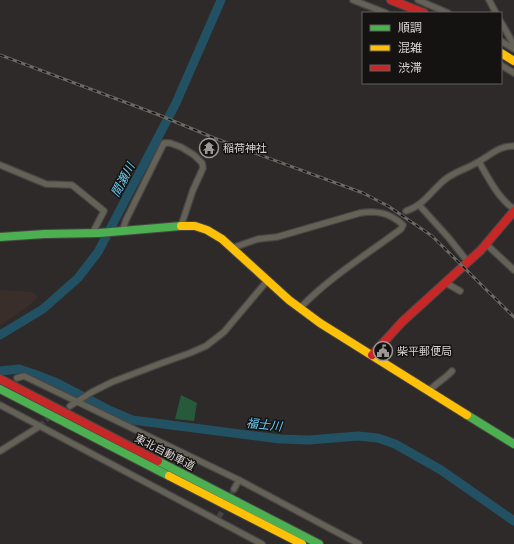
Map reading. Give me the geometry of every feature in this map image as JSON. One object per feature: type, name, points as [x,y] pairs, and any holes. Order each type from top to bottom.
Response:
[{"type":"main road","points":[[391,0],[421,12]]},
{"type":"main road","points":[[502,54],[514,61]]},
{"type":"main road","points":[[372,355],[398,326],[446,283],[486,244],[514,210]]},
{"type":"main road","points":[[0,237],[44,234],[95,234],[181,226],[196,226],[207,230],[222,238],[267,281],[320,323],[514,444]]},
{"type":"main road","name":"東北自動車道","points":[[1,380],[319,544]]},
{"type":"main road","name":"東北自動車道","points":[[0,389],[302,544]]},
{"type":"street","points":[[353,0],[383,12]]},
{"type":"street","points":[[418,0],[446,12]]},
{"type":"street","points":[[489,0],[495,12]]},
{"type":"street","points":[[502,24],[514,45]]},
{"type":"street","points":[[502,42],[514,49]]},
{"type":"street","points":[[502,65],[514,73]]},
{"type":"street","points":[[120,232],[164,143],[170,143],[194,154],[202,163],[202,167],[181,226]]},
{"type":"street","points":[[406,211],[419,205],[446,178],[478,162],[493,151],[514,146]]},
{"type":"street","points":[[478,162],[498,193],[514,210]]},
{"type":"street","points":[[0,165],[46,184],[72,185],[104,211],[95,234]]},
{"type":"street","points":[[419,205],[448,236],[468,262]]},
{"type":"street","points":[[232,248],[258,239],[277,237],[360,213],[372,211],[394,216],[403,224],[401,229],[345,268],[300,308]]},
{"type":"street","points":[[486,244],[514,270]]},
{"type":"street","points":[[70,406],[92,392],[112,382],[206,346],[224,332],[267,281]]},
{"type":"street","points":[[446,283],[460,291]]},
{"type":"street","points":[[428,390],[447,377],[452,371]]},
{"type":"street","points":[[17,378],[24,376],[77,401],[239,480],[359,544]]},
{"type":"street","points":[[0,405],[218,519],[262,544]]},
{"type":"street","points":[[0,451],[40,426]]},
{"type":"street","points":[[234,489],[239,480]]},
{"type":"shaded area","points":[[0,290],[33,292],[38,297],[26,308],[0,325]]},
{"type":"green space","points":[[181,395],[197,403],[194,421],[175,419]]},
{"type":"waterway","name":"間瀬川","points":[[0,335],[43,309],[78,278],[98,252],[176,103],[221,0]]},
{"type":"waterway","name":"福士川","points":[[0,371],[19,369],[34,374],[57,383],[111,411],[132,420],[280,439],[309,440],[358,436],[378,438],[395,444],[441,470],[514,521]]},
{"type":"tunnel","points":[[40,426],[52,414]]},
{"type":"tunnel","points":[[219,517],[234,489]]},
{"type":"railway","points":[[0,55],[159,115],[214,138],[363,193],[388,206],[432,236],[514,317]]},
{"type":"traffic: fast","points":[[0,237],[99,233],[181,226]]},
{"type":"traffic: fast","points":[[0,389],[169,476]]},
{"type":"traffic: fast","points":[[467,415],[514,444]]},
{"type":"traffic: fast","points":[[158,461],[319,544]]},
{"type":"traffic: slow","points":[[502,54],[514,61]]},
{"type":"traffic: slow","points":[[181,226],[195,226],[207,230],[222,239],[289,300],[320,323],[467,415]]},
{"type":"traffic: slow","points":[[169,476],[302,544]]},
{"type":"traffic: jam","points":[[391,0],[421,12]]},
{"type":"traffic: jam","points":[[372,355],[402,322],[481,250],[514,211]]},
{"type":"traffic: jam","points":[[0,379],[158,461]]},
{"type":"place","name":"稲荷神社","points":[[209,148]]},
{"type":"place","name":"柴平郵便局","points":[[383,351]]}]
